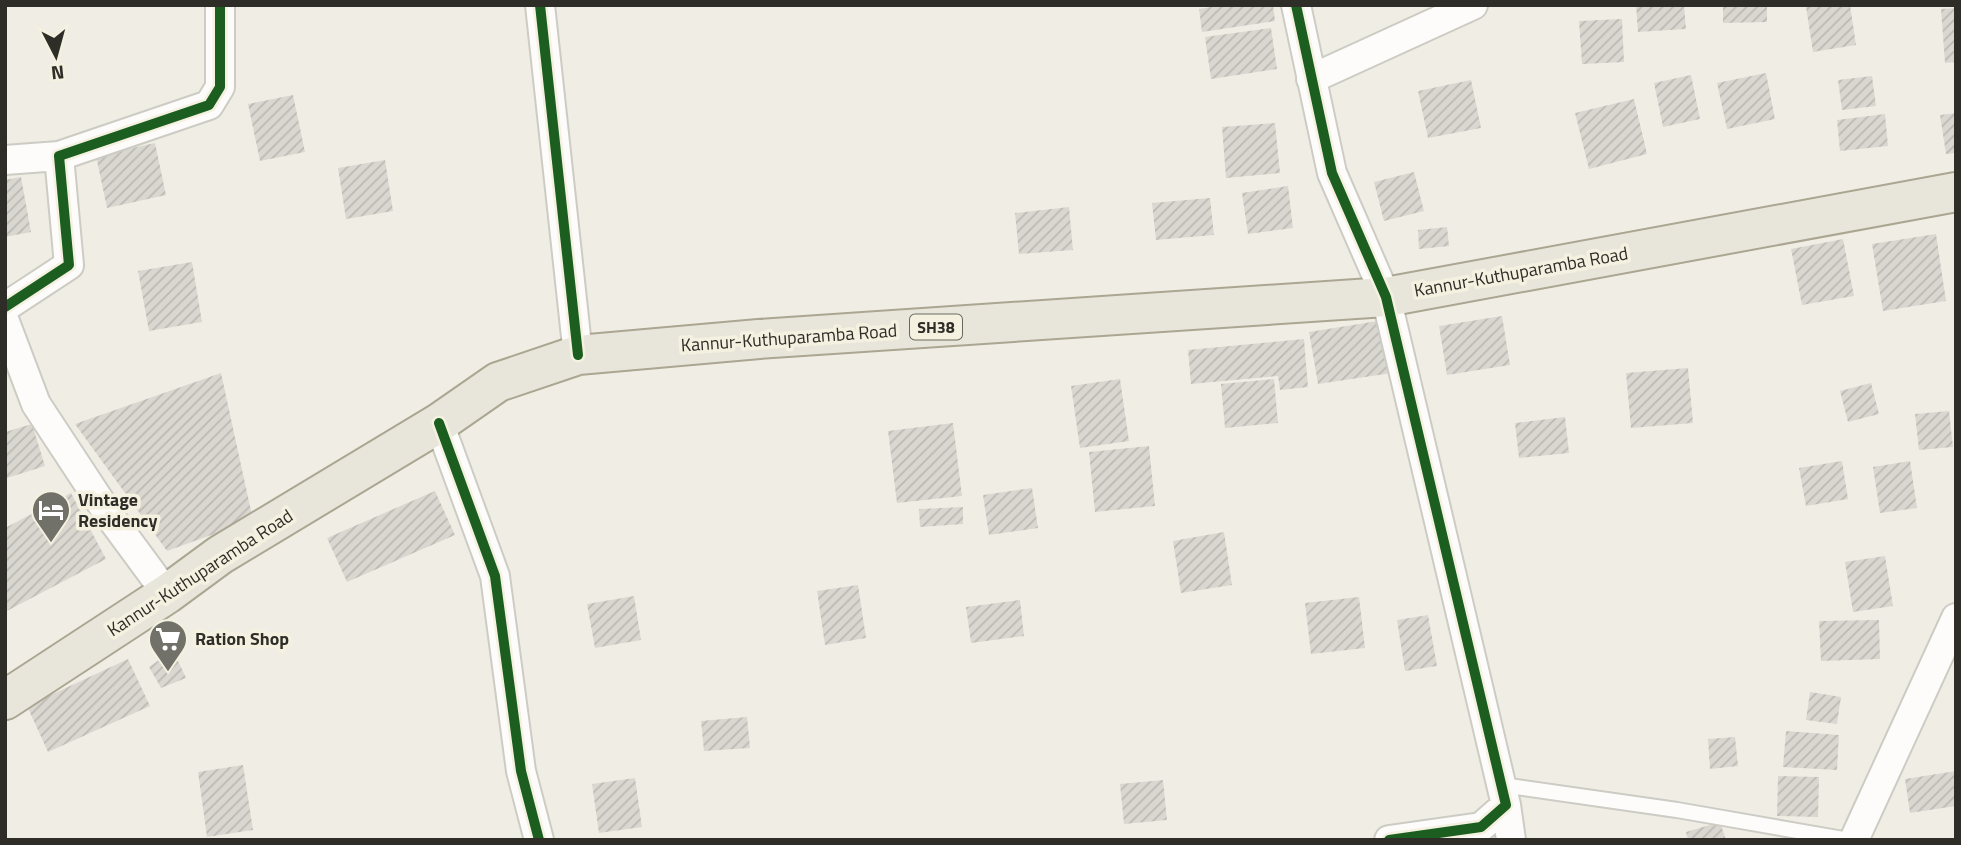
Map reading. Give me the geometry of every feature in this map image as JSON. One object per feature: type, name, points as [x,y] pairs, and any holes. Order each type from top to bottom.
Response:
[{"type":"main road","name":"Kannur-Kuthuparamba Road","points":[[5,700],[167,594],[220,555],[439,423],[498,382],[578,355],[759,339],[1386,297],[1956,192]]},
{"type":"street","points":[[5,160],[59,156],[209,105],[220,87],[219,5]]},
{"type":"street","points":[[540,5],[578,355]]},
{"type":"street","points":[[1296,5],[1332,173],[1386,297],[1504,795],[1511,840]]},
{"type":"street","points":[[1311,79],[1474,5]]},
{"type":"street","points":[[5,307],[69,265],[59,156]]},
{"type":"street","points":[[5,322],[36,404],[111,518],[167,594]]},
{"type":"street","points":[[439,423],[495,576],[521,771],[539,840]]},
{"type":"street","points":[[1851,840],[1956,618]]},
{"type":"street","points":[[1389,840],[1481,827],[1504,795]]},
{"type":"lane","points":[[1504,795],[1677,810],[1851,840]]},
{"type":"building","points":[[1222,5],[1273,5],[1275,21],[1202,32],[1199,9]]},
{"type":"building","points":[[1636,5],[1684,5],[1686,29],[1638,32]]},
{"type":"building","points":[[1723,5],[1767,5],[1767,22],[1723,23]]},
{"type":"building","points":[[1850,5],[1856,45],[1813,52],[1806,7]]},
{"type":"building","points":[[1956,8],[1956,62],[1945,63],[1941,9]]},
{"type":"building","points":[[1622,19],[1624,62],[1582,64],[1579,21]]},
{"type":"building","points":[[1271,28],[1277,69],[1211,79],[1205,37]]},
{"type":"building","points":[[1766,73],[1775,119],[1727,129],[1717,83]]},
{"type":"building","points":[[1691,75],[1700,119],[1663,127],[1654,83]]},
{"type":"building","points":[[1872,76],[1876,106],[1842,110],[1838,80]]},
{"type":"building","points":[[1471,80],[1481,128],[1428,138],[1418,91]]},
{"type":"building","points":[[293,95],[305,152],[260,161],[248,104]]},
{"type":"building","points":[[1634,99],[1647,154],[1589,169],[1575,113]]},
{"type":"building","points":[[1956,113],[1956,153],[1946,154],[1940,115]]},
{"type":"building","points":[[1885,114],[1888,146],[1840,151],[1837,120]]},
{"type":"building","points":[[1275,123],[1280,173],[1226,178],[1222,127]]},
{"type":"building","points":[[155,143],[166,195],[107,208],[96,156]]},
{"type":"building","points":[[385,160],[393,211],[346,219],[338,168]]},
{"type":"building","points":[[1414,172],[1424,211],[1384,221],[1374,182]]},
{"type":"building","points":[[21,177],[31,232],[5,237],[5,180]]},
{"type":"building","points":[[1288,186],[1293,228],[1248,234],[1242,193]]},
{"type":"building","points":[[1210,198],[1214,235],[1156,240],[1152,203]]},
{"type":"building","points":[[1069,207],[1073,250],[1019,254],[1015,213]]},
{"type":"building","points":[[1447,227],[1449,246],[1419,249],[1418,230]]},
{"type":"building","points":[[1936,234],[1946,301],[1883,311],[1872,244]]},
{"type":"building","points":[[1843,239],[1854,296],[1802,305],[1791,249]]},
{"type":"building","points":[[192,262],[202,322],[149,331],[138,271]]},
{"type":"building","points":[[1502,316],[1510,365],[1447,375],[1439,326]]},
{"type":"building","points":[[1384,320],[1392,373],[1318,384],[1309,332]]},
{"type":"building","points":[[1304,339],[1308,387],[1280,390],[1278,376],[1191,384],[1188,350]]},
{"type":"building","points":[[1688,368],[1693,423],[1631,428],[1626,373]]},
{"type":"building","points":[[221,373],[253,520],[167,551],[75,424]]},
{"type":"building","points":[[1120,379],[1129,441],[1080,448],[1071,386]]},
{"type":"building","points":[[1274,379],[1278,423],[1225,428],[1221,384]]},
{"type":"building","points":[[1871,383],[1879,414],[1848,422],[1840,391]]},
{"type":"building","points":[[1949,411],[1953,447],[1919,450],[1915,414]]},
{"type":"building","points":[[1565,417],[1569,453],[1519,458],[1515,423]]},
{"type":"building","points":[[953,423],[962,496],[897,503],[888,431]]},
{"type":"building","points":[[32,424],[45,466],[7,478],[5,432]]},
{"type":"building","points":[[1149,446],[1155,506],[1095,512],[1089,452]]},
{"type":"building","points":[[1842,461],[1848,499],[1806,506],[1799,468]]},
{"type":"building","points":[[1910,461],[1917,508],[1880,513],[1873,467]]},
{"type":"building","points":[[1032,488],[1038,528],[989,535],[983,495]]},
{"type":"building","points":[[435,491],[455,535],[347,582],[327,538]]},
{"type":"building","name":"Vintage Residency","points":[[71,493],[106,559],[5,612],[5,528]]},
{"type":"building","points":[[963,507],[963,524],[920,527],[919,509]]},
{"type":"building","points":[[1224,532],[1232,585],[1181,593],[1173,541]]},
{"type":"building","points":[[1885,556],[1893,606],[1853,612],[1845,562]]},
{"type":"building","points":[[858,585],[866,638],[825,645],[817,591]]},
{"type":"building","points":[[634,596],[641,640],[595,648],[587,604]]},
{"type":"building","points":[[1359,597],[1365,648],[1311,654],[1305,603]]},
{"type":"building","points":[[1020,600],[1024,636],[971,643],[966,607]]},
{"type":"building","points":[[1428,615],[1437,666],[1405,671],[1397,620]]},
{"type":"building","points":[[1879,620],[1880,659],[1821,661],[1819,621]]},
{"type":"building","name":"Ration Shop","points":[[173,650],[186,678],[161,688],[149,667]]},
{"type":"building","points":[[128,659],[150,706],[48,752],[27,706]]},
{"type":"building","points":[[1810,692],[1841,697],[1837,724],[1806,720]]},
{"type":"building","points":[[747,717],[750,748],[704,751],[701,721]]},
{"type":"building","points":[[1786,731],[1839,735],[1837,770],[1783,767]]},
{"type":"building","points":[[1735,737],[1738,766],[1710,769],[1708,739]]},
{"type":"building","points":[[243,765],[253,830],[207,837],[198,772]]},
{"type":"building","points":[[1956,771],[1956,806],[1910,813],[1905,779]]},
{"type":"building","points":[[1778,776],[1819,777],[1818,817],[1777,816]]},
{"type":"building","points":[[635,778],[642,827],[599,833],[592,784]]},
{"type":"building","points":[[1163,780],[1167,820],[1124,824],[1120,784]]},
{"type":"building","points":[[1720,822],[1726,840],[1688,840],[1686,832]]},
{"type":"cycle path","points":[[5,307],[69,265],[59,156],[209,105],[220,87],[220,5]]},
{"type":"cycle path","points":[[540,5],[578,355]]},
{"type":"cycle path","points":[[1296,5],[1332,173],[1386,297],[1506,805],[1481,827],[1389,840]]},
{"type":"cycle path","points":[[439,423],[495,576],[521,771],[539,840]]},
{"type":"place","name":"Vintage Residency","points":[[51,544]]},
{"type":"place","name":"Ration Shop","points":[[168,673]]}]
